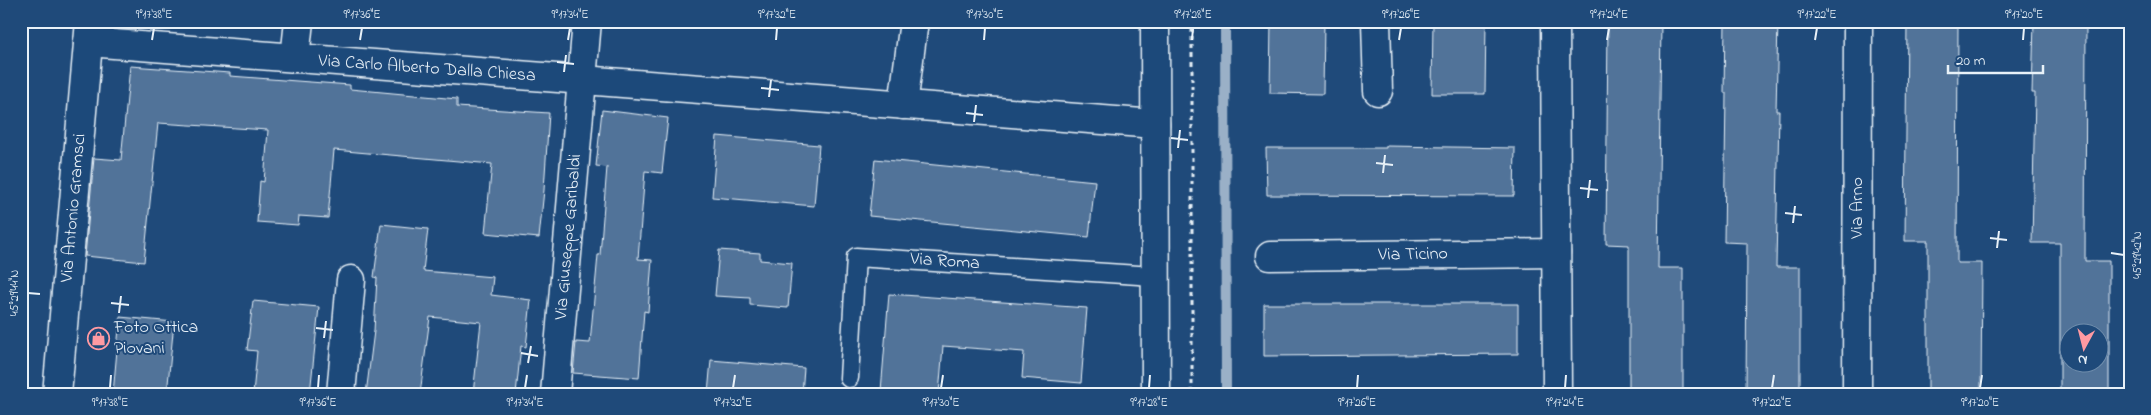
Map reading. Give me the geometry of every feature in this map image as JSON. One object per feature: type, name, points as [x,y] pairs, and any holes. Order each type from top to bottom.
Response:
[{"type":"street","points":[[295,58],[299,21]]},
{"type":"street","name":"Via Giuseppe Garibaldi","points":[[555,394],[588,21]]},
{"type":"street","points":[[903,105],[914,21]]},
{"type":"street","points":[[1155,21],[1154,276],[1156,394]]},
{"type":"street","points":[[1376,21],[1378,92]]},
{"type":"street","points":[[1555,21],[1557,394]]},
{"type":"street","name":"Via Arno","points":[[1858,21],[1858,394]]},
{"type":"street","name":"Via Carlo Alberto Dalla Chiesa","points":[[89,32],[295,58],[1155,124]]},
{"type":"street","name":"Via Antonio Gramsci","points":[[58,394],[89,32]]},
{"type":"street","name":"Via Ticino","points":[[1270,256],[1556,253]]},
{"type":"street","points":[[341,394],[351,280]]},
{"type":"lane","name":"Via Roma","points":[[849,378],[856,257],[1154,276]]},
{"type":"path","points":[[1192,21],[1192,394]]},
{"type":"building","points":[[1271,21],[1324,21],[1323,94],[1270,93]]},
{"type":"building","points":[[1433,21],[1486,21],[1485,94],[1432,94]]},
{"type":"building","points":[[1608,21],[1661,21],[1658,268],[1683,268],[1683,394],[1629,394],[1629,245],[1606,244]]},
{"type":"building","points":[[1725,21],[1778,21],[1776,111],[1779,111],[1776,267],[1800,267],[1800,394],[1746,394],[1747,243],[1724,242]]},
{"type":"building","points":[[1907,21],[1958,21],[1957,263],[1982,263],[1981,394],[1928,394],[1928,241],[1905,241]]},
{"type":"building","points":[[2034,21],[2086,21],[2085,261],[2109,261],[2109,394],[2060,394],[2060,372],[2108,372],[2108,322],[2060,322],[2060,243],[2032,243],[2035,93],[2032,93]]},
{"type":"building","points":[[130,66],[230,73],[230,76],[350,85],[350,89],[457,99],[457,107],[549,113],[539,238],[485,233],[492,164],[334,150],[328,218],[299,216],[298,225],[257,222],[260,181],[264,182],[268,130],[158,123],[144,262],[85,256],[94,158],[121,160]]},
{"type":"building","points":[[602,110],[668,118],[662,173],[645,171],[638,259],[652,260],[648,312],[644,311],[639,378],[573,373],[576,342],[590,343],[598,255],[600,255],[607,167],[596,166]]},
{"type":"building","points":[[717,136],[819,145],[814,206],[712,197]]},
{"type":"building","points":[[1386,146],[1515,148],[1514,196],[1267,195],[1266,148],[1386,148]]},
{"type":"building","points":[[875,159],[1095,181],[1089,237],[869,216]]},
{"type":"building","points":[[381,224],[428,229],[423,271],[493,277],[491,295],[531,300],[526,347],[521,346],[516,394],[473,394],[481,322],[430,317],[420,394],[366,394],[374,331],[377,278],[374,277]]},
{"type":"building","points":[[719,250],[760,253],[760,260],[792,263],[788,308],[750,305],[750,298],[715,296]]},
{"type":"building","points":[[889,294],[1087,308],[1081,383],[1022,378],[1024,352],[943,346],[939,394],[881,391]]},
{"type":"building","points":[[253,301],[319,307],[310,394],[253,394],[257,351],[247,350]]},
{"type":"building","points":[[1264,304],[1518,304],[1518,354],[1264,356]]},
{"type":"building","points":[[120,317],[174,322],[167,394],[113,394]]},
{"type":"building","points":[[711,360],[804,368],[802,394],[708,394]]},
{"type":"waterway","points":[[1225,21],[1226,394]]},
{"type":"place","name":"Foto Ottica Piovani","points":[[98,338]]}]
